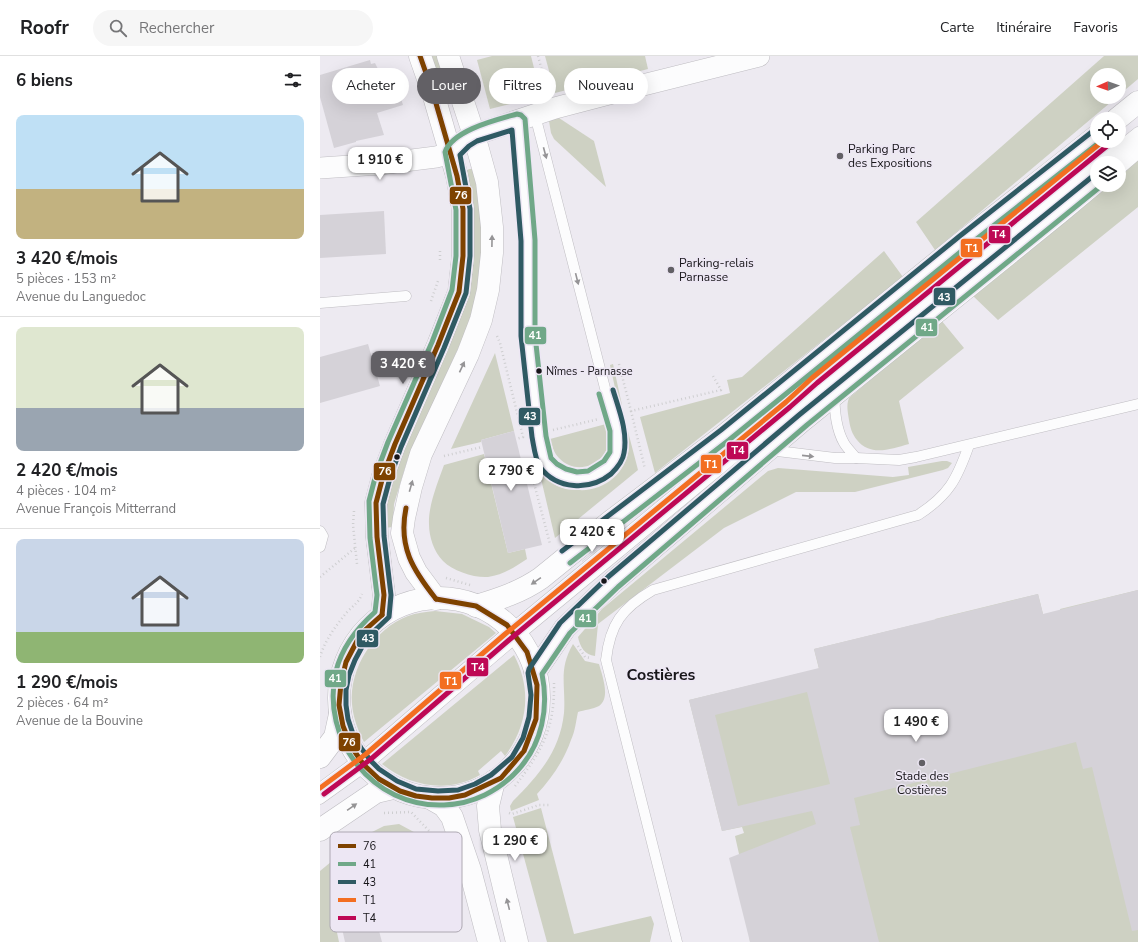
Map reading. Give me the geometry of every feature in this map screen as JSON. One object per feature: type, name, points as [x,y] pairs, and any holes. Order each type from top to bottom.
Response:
[{"type":"main road","points":[[382,616],[384,595],[377,537],[376,503],[383,476],[395,444],[433,358],[459,292],[463,256],[463,209],[452,153],[420,56]]},
{"type":"main road","points":[[436,598],[416,572],[409,558],[402,533],[404,518],[411,486],[422,454],[468,354],[480,320],[488,290],[492,253],[492,227],[487,182],[474,135],[448,56]]},
{"type":"main road","points":[[1126,112],[1138,102]]},
{"type":"main road","points":[[503,786],[455,797],[430,798],[413,796],[393,788],[374,774],[362,762],[355,754],[342,727],[339,690],[346,660],[357,640],[382,616],[401,606],[413,602],[436,598],[456,600],[474,596],[506,597],[541,578],[610,522],[725,435],[965,240],[1090,142]]},
{"type":"main road","points":[[1126,156],[1138,146]]},
{"type":"main road","points":[[517,942],[490,830],[488,806],[503,786],[512,767],[530,740],[538,708],[537,682],[544,675],[565,628],[613,582],[769,450],[1090,187]]},
{"type":"main road","points":[[474,596],[515,632],[526,651],[544,675]]},
{"type":"main road","points":[[320,757],[334,737],[340,714]]},
{"type":"main road","points":[[320,830],[376,792],[393,788]]},
{"type":"main road","points":[[430,798],[444,806],[452,817],[457,832]]},
{"type":"main road","points":[[462,846],[470,870],[489,942]]},
{"type":"street","points":[[320,168],[380,164],[436,157],[452,153],[465,140],[474,135],[535,115],[643,85],[759,56]]},
{"type":"lane","points":[[1126,122],[1138,112]]},
{"type":"lane","points":[[535,115],[618,440],[617,454],[612,463],[597,475],[586,479],[575,480],[564,477],[553,470],[546,462],[541,448],[528,335],[528,241],[535,115]]},
{"type":"lane","points":[[1108,156],[1138,132]]},
{"type":"lane","points":[[320,799],[786,402],[812,378],[1094,148]]},
{"type":"lane","points":[[515,632],[881,340],[1090,170]]},
{"type":"lane","points":[[320,303],[406,296]]},
{"type":"lane","points":[[834,396],[836,421],[839,432],[844,444],[856,458]]},
{"type":"lane","points":[[769,450],[835,458],[899,460],[970,445],[1138,404]]},
{"type":"lane","points":[[677,942],[606,660],[608,642],[615,626],[626,610],[639,599],[654,590],[918,515],[933,505],[948,490],[960,470],[970,445]]},
{"type":"lane","points":[[320,531],[323,536],[320,547]]},
{"type":"lane","points":[[320,788],[362,762]]},
{"type":"path","points":[[535,115],[538,56]]},
{"type":"path","points":[[440,248],[440,263]]},
{"type":"path","points":[[430,305],[439,278]]},
{"type":"path","points":[[496,334],[500,343],[523,437]]},
{"type":"path","points":[[619,364],[646,474]]},
{"type":"path","points":[[626,412],[722,390],[713,376]]},
{"type":"path","points":[[547,432],[603,418]]},
{"type":"path","points":[[516,439],[530,436]]},
{"type":"path","points":[[441,457],[482,447]]},
{"type":"path","points":[[528,460],[550,545]]},
{"type":"path","points":[[354,510],[353,525],[358,566]]},
{"type":"path","points":[[320,577],[355,547]]},
{"type":"path","points":[[441,574],[474,596]]},
{"type":"path","points":[[320,657],[328,638],[348,612],[358,602],[362,594],[362,590]]},
{"type":"path","points":[[575,641],[585,657],[606,660]]},
{"type":"path","points":[[503,786],[537,756],[546,740],[551,724],[554,694],[544,675]]},
{"type":"path","points":[[506,813],[512,814],[539,805],[550,805]]},
{"type":"path","points":[[507,807],[507,819]]},
{"type":"path","points":[[384,813],[411,812],[430,832]]},
{"type":"shaded area","points":[[428,56],[438,56],[442,68],[432,68]]},
{"type":"shaded area","points":[[492,56],[531,56],[534,68],[489,68],[489,104],[510,104],[490,109],[481,75],[481,68],[479,68],[477,60]]},
{"type":"shaded area","points":[[545,56],[645,56],[648,68],[564,68],[564,91],[556,93],[556,68],[548,68]]},
{"type":"shaded area","points":[[1104,56],[1138,56],[1138,79],[1126,89],[1126,68],[1090,68]]},
{"type":"shaded area","points":[[1090,68],[1090,104],[1109,104],[1099,112],[1090,112],[1090,120],[935,250],[916,222]]},
{"type":"shaded area","points":[[559,118],[594,141],[606,187],[554,139],[551,133],[549,121]]},
{"type":"shaded area","points":[[1138,160],[1138,207],[998,320],[972,295],[1099,192],[1126,192],[1126,170]]},
{"type":"shaded area","points":[[472,169],[475,172],[483,229],[478,291],[466,331],[408,458],[394,504],[393,527],[384,528],[384,516],[392,475],[457,326],[466,171]]},
{"type":"shaded area","points":[[884,251],[903,277],[655,473],[640,417],[730,393],[727,380],[742,377]]},
{"type":"shaded area","points":[[941,320],[964,348],[899,401],[909,444],[881,450],[875,450],[862,445],[855,438],[849,423],[849,398]]},
{"type":"shaded area","points":[[495,353],[514,431],[481,440],[481,442],[451,449]]},
{"type":"shaded area","points":[[613,364],[622,405],[619,406],[610,365]]},
{"type":"shaded area","points":[[623,420],[625,420],[638,470],[555,538],[538,466],[557,486],[572,490],[587,490],[596,488],[612,480],[623,466],[629,448]]},
{"type":"shaded area","points":[[606,424],[609,434],[608,446],[599,460],[592,465],[575,467],[567,464],[559,458],[552,447],[550,439]]},
{"type":"shaded area","points":[[484,454],[508,553],[525,549],[527,559],[504,573],[488,577],[464,573],[447,565],[437,553],[433,544],[429,524],[430,510],[436,486],[444,465]]},
{"type":"shaded area","points":[[942,461],[952,463],[948,468],[943,470],[855,492],[796,492],[724,528],[598,624],[595,656],[588,654],[580,644],[578,637],[602,609],[768,471],[778,468],[893,477],[909,475],[908,467]]},
{"type":"shaded area","name":"Stade des Costières","points":[[1138,590],[1138,942],[750,942],[739,854],[735,836],[744,833],[742,827],[722,831],[689,700],[801,673],[821,677],[814,649],[917,624],[924,651],[942,647],[935,619],[1038,594],[1045,622],[1062,618],[1060,609]]},
{"type":"shaded area","points":[[435,611],[462,614],[489,627],[496,633],[364,742],[353,714],[352,690],[359,664],[366,651],[384,630],[396,622],[411,615]]},
{"type":"shaded area","points":[[573,644],[585,661],[599,664],[605,686],[603,702],[594,708],[578,712],[574,734],[565,755],[548,782],[537,794],[539,800],[511,811],[510,806],[513,801],[540,772],[553,751],[558,739],[564,713],[564,670],[568,653]]},
{"type":"shaded area","points":[[514,655],[520,668],[523,681],[525,707],[519,732],[505,756],[501,751],[478,771],[480,775],[468,781],[442,786],[429,785],[404,778],[382,764]]},
{"type":"shaded area","points":[[541,808],[574,934],[651,916],[654,924],[650,942],[547,942],[513,817]]},
{"type":"shaded area","points":[[399,824],[414,832],[372,832],[384,826]]},
{"type":"shaded area","points":[[330,863],[330,932],[337,932],[339,942],[320,942],[320,871]]},
{"type":"building","points":[[370,60],[371,64],[375,63],[378,68],[343,68]]},
{"type":"building","points":[[332,71],[332,104],[403,105],[377,113],[384,135],[356,141],[334,148],[320,97],[320,75]]},
{"type":"building","points":[[384,211],[386,254],[320,258],[320,215]]},
{"type":"building","points":[[368,344],[380,386],[320,403],[320,357]]},
{"type":"building","points":[[514,431],[542,545],[508,553],[481,440]]},
{"type":"building","points":[[613,536],[582,562],[582,561]]},
{"type":"building","points":[[1138,590],[1138,930],[1132,931],[1092,767],[1083,769],[1076,742],[854,798],[860,825],[850,827],[879,942],[750,942],[729,858],[816,824],[812,811],[722,831],[689,700],[819,668],[814,649],[1038,594],[1043,614]],"holes":[[[807,692],[830,784],[738,806],[715,715]]]},
{"type":"building","points":[[343,932],[379,932],[382,942],[345,942]]},
{"type":"transit line","name":"76","points":[[382,615],[384,595],[377,537],[376,503],[383,476],[395,444],[438,345],[459,292],[463,256],[463,209],[457,176],[433,93],[420,56]]},
{"type":"transit line","name":"41","points":[[599,394],[610,431],[610,452],[604,461],[588,471],[577,472],[566,469],[557,464],[551,458],[546,436],[535,335],[535,240],[525,119],[521,115],[517,114],[476,127],[457,138],[450,144],[445,152],[456,210],[456,256],[452,290],[432,342],[388,442],[376,474],[369,501],[370,538],[377,595],[375,612],[351,638],[342,654],[336,671],[333,697],[336,721],[344,745],[357,765],[374,782],[395,795],[418,803],[444,805],[455,804],[485,795],[511,777],[526,760],[533,749],[542,725],[545,700],[542,674],[570,633],[618,587],[807,425],[1094,192]]},
{"type":"transit line","name":"43","points":[[613,390],[625,437],[625,445],[621,462],[611,474],[603,480],[584,485],[574,486],[564,484],[547,475],[538,464],[534,449],[521,336],[521,241],[512,130],[477,141],[469,146],[460,155],[470,209],[470,256],[466,293],[401,447],[383,504],[384,536],[391,595],[389,617],[370,635],[363,645],[349,675],[346,690],[348,719],[353,734],[371,761],[379,769],[397,781],[416,789],[438,791],[458,790],[475,784],[491,775],[512,757],[523,738],[529,717],[531,695],[528,673],[529,669],[560,623],[608,577],[799,415],[1090,178]]},
{"type":"transit line","name":"43","points":[[562,551],[721,430],[961,235],[1090,133]]},
{"type":"transit line","name":"41","points":[[570,563],[729,440],[969,245],[1092,148]]},
{"type":"transit line","name":"T1","points":[[320,788],[366,754],[504,635],[786,402],[812,378],[1094,148]]},
{"type":"transit line","name":"T4","points":[[324,794],[371,759],[509,640],[817,383],[1105,148]]},
{"type":"transit line","name":"76","points":[[406,508],[404,535],[409,557],[420,578],[436,599]]},
{"type":"transit line","name":"76","points":[[382,615],[365,630],[357,641],[346,662],[341,683],[339,705],[343,726],[351,746],[363,764],[379,779],[400,791],[416,796],[432,798],[449,798],[465,795],[501,778],[524,751],[536,719],[537,685],[527,652],[507,625],[476,606],[436,599]]},
{"type":"place","name":"Parking Parc des Expositions","points":[[840,156]]},
{"type":"place","name":"Parking-relais Parnasse","points":[[671,270]]},
{"type":"place","name":"Nîmes - Parnasse","points":[[539,371]]},
{"type":"place","name":"Stade des Costières","points":[[922,763]]},
{"type":"district","name":"Costières","points":[[661,674]]}]
